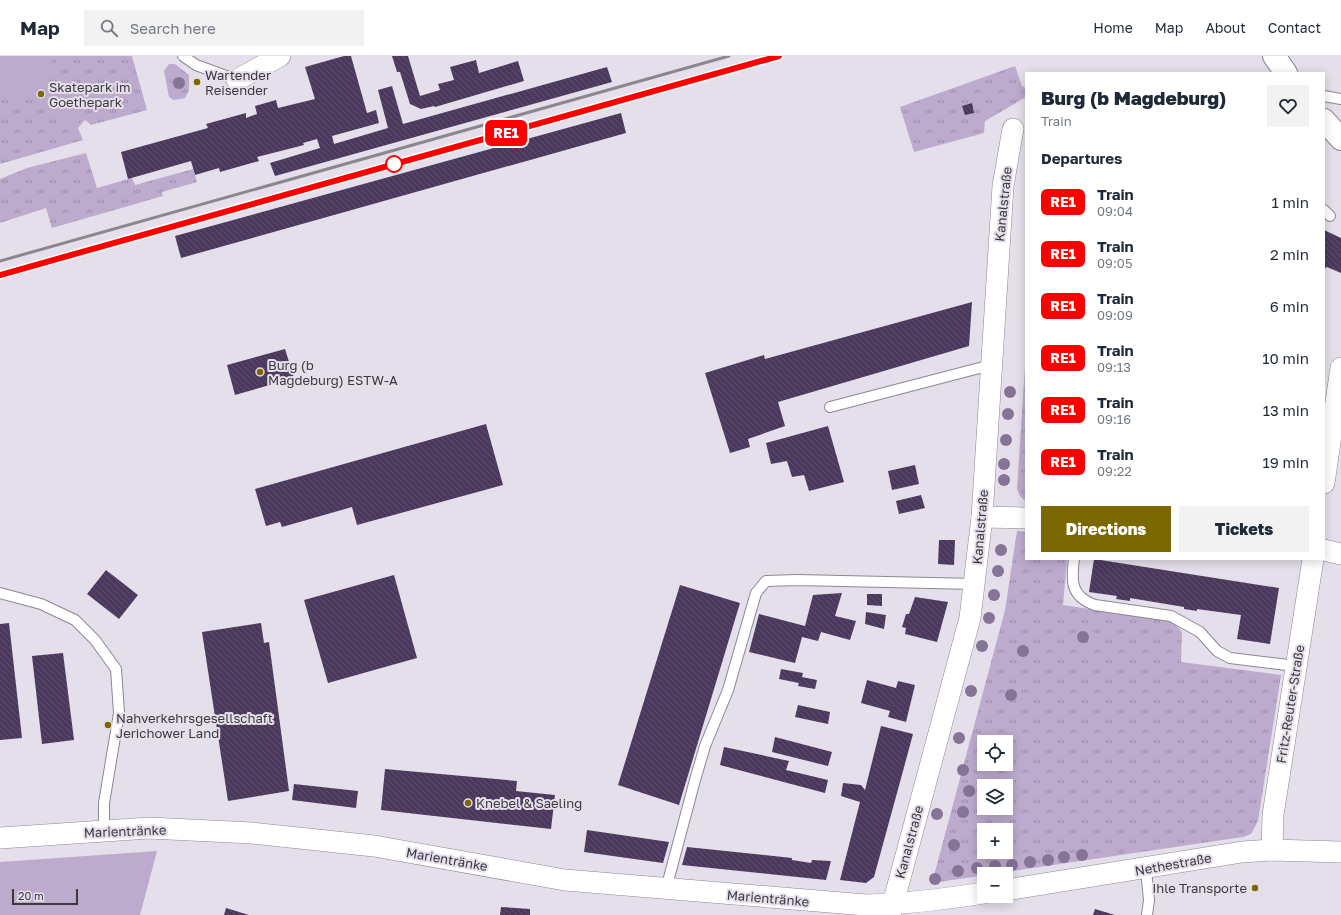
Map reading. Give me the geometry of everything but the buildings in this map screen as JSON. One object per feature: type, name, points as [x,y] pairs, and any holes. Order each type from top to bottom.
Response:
[{"type":"main road","points":[[1274,56],[1285,72]]},
{"type":"main road","points":[[1325,121],[1341,138]]},
{"type":"street","points":[[237,80],[280,56]]},
{"type":"street","name":"Kanalstraße","points":[[891,910],[970,618],[982,517],[1003,186],[1013,129]]},
{"type":"street","points":[[1325,476],[1341,368]]},
{"type":"street","points":[[982,517],[1025,518]]},
{"type":"street","points":[[1325,550],[1341,554]]},
{"type":"street","name":"Fritz-Reuter-Straße","points":[[1272,850],[1271,834],[1273,815],[1313,560]]},
{"type":"street","name":"Marientränke","points":[[0,838],[149,828],[318,839],[374,846],[565,880],[846,904],[891,910]]},
{"type":"street","name":"Nethestraße","points":[[1013,889],[1146,869],[1242,852],[1272,850],[1341,852]]},
{"type":"street","points":[[891,910],[977,894]]},
{"type":"lane","points":[[183,56],[196,65],[237,80]]},
{"type":"lane","points":[[1325,96],[1341,98]]},
{"type":"lane","points":[[830,407],[991,365]]},
{"type":"lane","points":[[1074,560],[1071,578],[1075,591],[1085,602],[1095,605],[1171,616],[1200,632],[1217,651],[1230,658],[1296,666]]},
{"type":"lane","points":[[666,889],[705,746],[728,690],[756,593],[760,586],[766,581],[797,580],[975,584]]},
{"type":"lane","points":[[0,593],[41,604],[75,620],[95,640],[116,669],[119,713],[104,803],[104,831]]},
{"type":"lane","points":[[1146,869],[1149,900],[1147,915]]},
{"type":"green space","points":[[0,56],[132,56],[147,110],[91,125],[85,120],[78,128],[83,140],[0,164]]},
{"type":"green space","name":"Skatepark im Goethepark","points":[[0,56],[54,56],[44,85],[82,118],[75,126],[39,97],[20,91],[16,101],[5,96],[8,86],[0,83]]},
{"type":"green space","points":[[169,64],[175,64],[189,75],[189,90],[185,98],[174,100],[169,97],[164,71]]},
{"type":"green space","points":[[1015,66],[1022,86],[1025,88],[1025,98],[985,121],[984,133],[914,152],[900,107]]},
{"type":"green space","points":[[86,153],[97,188],[132,178],[135,185],[193,169],[197,182],[162,192],[163,196],[52,228],[46,208],[0,223],[0,179],[27,168]]},
{"type":"green space","points":[[1025,366],[1025,501],[1020,496],[1017,489]]},
{"type":"green space","points":[[1017,531],[1025,532],[1025,560],[1067,560],[1063,605],[1173,622],[1182,632],[1181,662],[1281,675],[1258,821],[1251,834],[1243,837],[1013,871],[1013,867],[977,867],[977,876],[932,883],[1005,610]]},
{"type":"green space","points":[[157,851],[140,915],[0,915],[0,862]]},
{"type":"railway","points":[[0,261],[729,56]]},
{"type":"railway","points":[[0,275],[779,56]]},
{"type":"train","name":"RE1","points":[[0,275],[779,56]]},
{"type":"place","name":"Wartender Reisender","points":[[197,82]]},
{"type":"place","name":"Skatepark im Goethepark","points":[[41,94]]},
{"type":"place","name":"Burg (b Magdeburg) ESTW-A","points":[[260,372]]},
{"type":"place","name":"Nahverkehrsgesellschaft Jerichower Land","points":[[108,725]]},
{"type":"place","name":"Knebel & Saeling","points":[[468,803]]},
{"type":"place","name":"Ihle Transporte","points":[[1255,888]]}]
